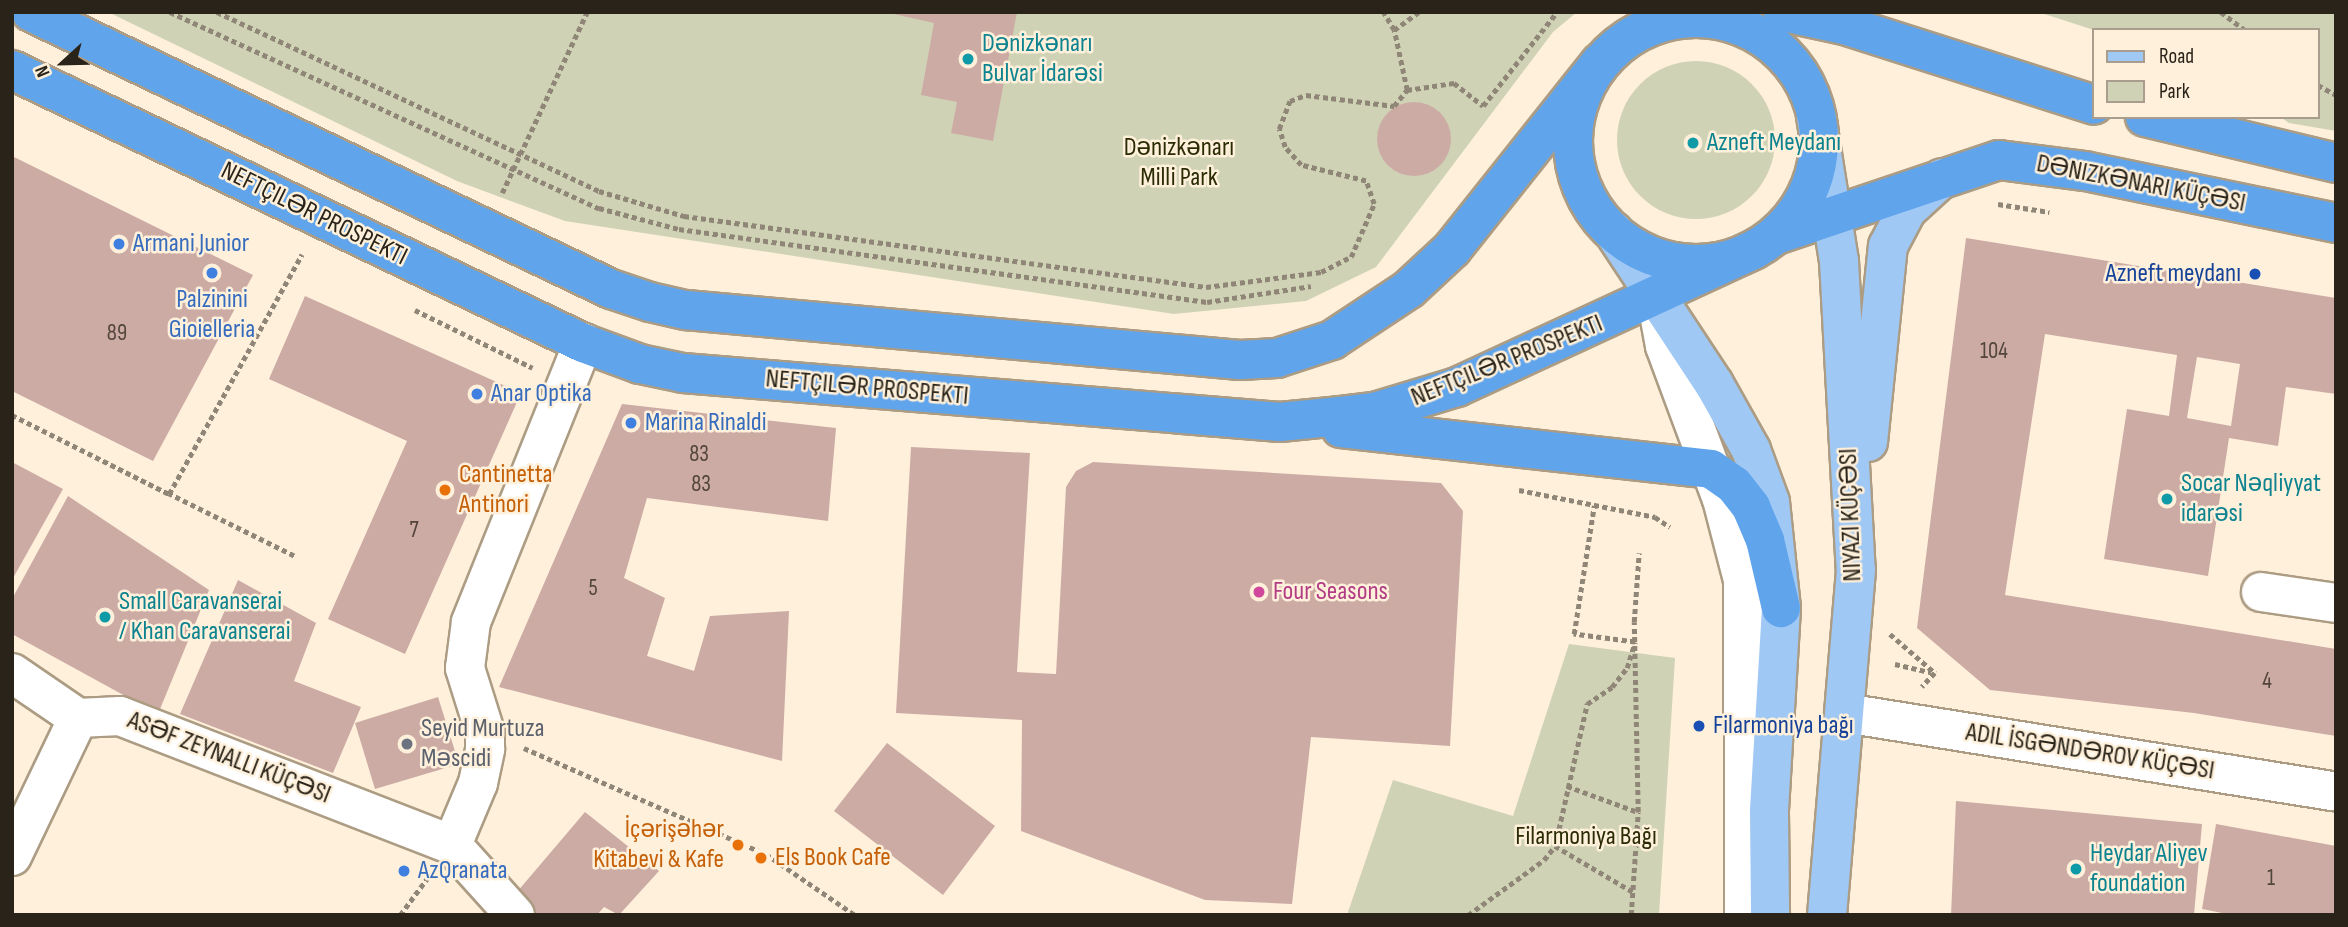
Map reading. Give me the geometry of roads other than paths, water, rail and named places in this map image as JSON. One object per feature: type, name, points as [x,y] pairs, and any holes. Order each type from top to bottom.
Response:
[{"type":"highway","points":[[31,12],[611,289],[650,302],[700,312],[1240,360],[1278,358],[1332,340],[1409,289],[1452,249],[1600,64],[1620,44],[1670,21],[1723,12]]},
{"type":"highway","points":[[1783,12],[1844,25],[2092,104]]},
{"type":"highway","points":[[1670,21],[1691,18],[1734,24],[1772,44],[1800,76],[1816,116],[1817,155],[1807,193],[1765,242]]},
{"type":"highway","points":[[1600,64],[1577,111],[1573,137],[1583,188],[1613,231],[1656,258],[1680,263],[1706,264],[1948,174],[1999,160],[2030,161],[2336,223]]},
{"type":"highway","name":"NEFTÇILƏR PROSPEKTI","points":[[12,70],[583,343],[640,365],[683,373],[1280,422],[1378,411],[1417,401],[1514,363],[1656,297],[1765,242]]},
{"type":"highway","points":[[2154,119],[2336,163]]},
{"type":"highway","points":[[1280,422],[1711,469],[1734,485],[1751,508],[1766,540],[1781,608]]},
{"type":"main road","name":"NIYAZI KÜÇƏSI","points":[[1816,116],[1839,261],[1856,570],[1827,915]]},
{"type":"main road","points":[[1856,570],[1888,246],[1907,210],[1948,174]]},
{"type":"main road","points":[[1613,231],[1714,384],[1751,450],[1770,502],[1781,608],[1769,813],[1770,915]]},
{"type":"street","points":[[1656,297],[1665,346],[1734,536],[1743,580],[1744,915]]},
{"type":"street","points":[[452,845],[478,783],[485,732],[465,668],[471,622],[583,343]]},
{"type":"street","points":[[2261,592],[2336,603]]},
{"type":"street","points":[[12,673],[78,718],[120,716],[452,845],[515,915]]},
{"type":"street","name":"ADIL İSGƏNDƏROV KÜÇƏSI","points":[[1845,713],[2336,792]]},
{"type":"street","points":[[12,856],[78,718]]},
{"type":"place","name":"Dənizkənarı Bulvar İdarəsi","points":[[968,59]]},
{"type":"place","name":"Azneft Meydanı","points":[[1693,143]]},
{"type":"place","name":"Armani Junior","points":[[119,244]]},
{"type":"place","name":"Palzinini Gioielleria","points":[[212,273]]},
{"type":"place","name":"Azneft meydanı","points":[[2255,274]]},
{"type":"place","name":"Anar Optika","points":[[477,394]]},
{"type":"place","name":"Marina Rinaldi","points":[[631,423]]},
{"type":"place","name":"Cantinetta Antinori","points":[[445,490]]},
{"type":"place","name":"Socar Nəqliyyat idarəsi","points":[[2167,499]]},
{"type":"place","name":"Four Seasons","points":[[1259,592]]},
{"type":"place","name":"Small Caravanserai / Khan Caravanserai","points":[[105,617]]},
{"type":"place","name":"Filarmoniya bağı","points":[[1699,726]]},
{"type":"place","name":"Seyid Murtuza Məscidi","points":[[407,744]]},
{"type":"place","name":"İçərişəhər Kitabevi & Kafe","points":[[738,845]]},
{"type":"place","name":"Els Book Cafe","points":[[761,858]]},
{"type":"place","name":"Heydar Aliyev foundation","points":[[2076,869]]},
{"type":"place","name":"AzQranata","points":[[404,871]]},
{"type":"park label","name":"Dənizkənarı Milli Park","points":[[1179,163]]},
{"type":"park label","name":"Filarmoniya Bağı","points":[[1586,837]]}]
